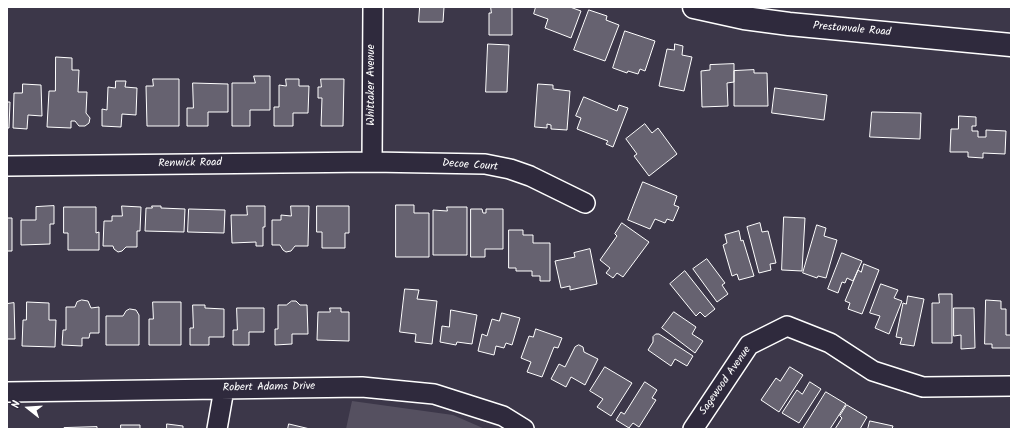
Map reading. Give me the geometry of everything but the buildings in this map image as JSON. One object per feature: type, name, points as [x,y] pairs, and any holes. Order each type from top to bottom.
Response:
[{"type":"street","name":"Whittaker Avenue","points":[[372,162],[373,7]]},
{"type":"street","name":"Prestonvale Road","points":[[694,7],[744,18],[788,24],[1011,45]]},
{"type":"street","name":"Renwick Road","points":[[7,166],[372,162]]},
{"type":"street","name":"Decoe Court","points":[[372,162],[485,164],[510,169],[530,176],[585,203]]},
{"type":"street","name":"Sagewood Avenue","points":[[693,429],[749,345],[788,326],[830,343],[873,371],[923,387],[1011,386]]},
{"type":"street","name":"Robert Adams Drive","points":[[7,392],[362,387],[434,394],[503,416],[524,429]]},
{"type":"street","points":[[217,429],[224,389]]},
{"type":"shaded area","points":[[352,401],[453,415],[485,429],[346,429]]}]
